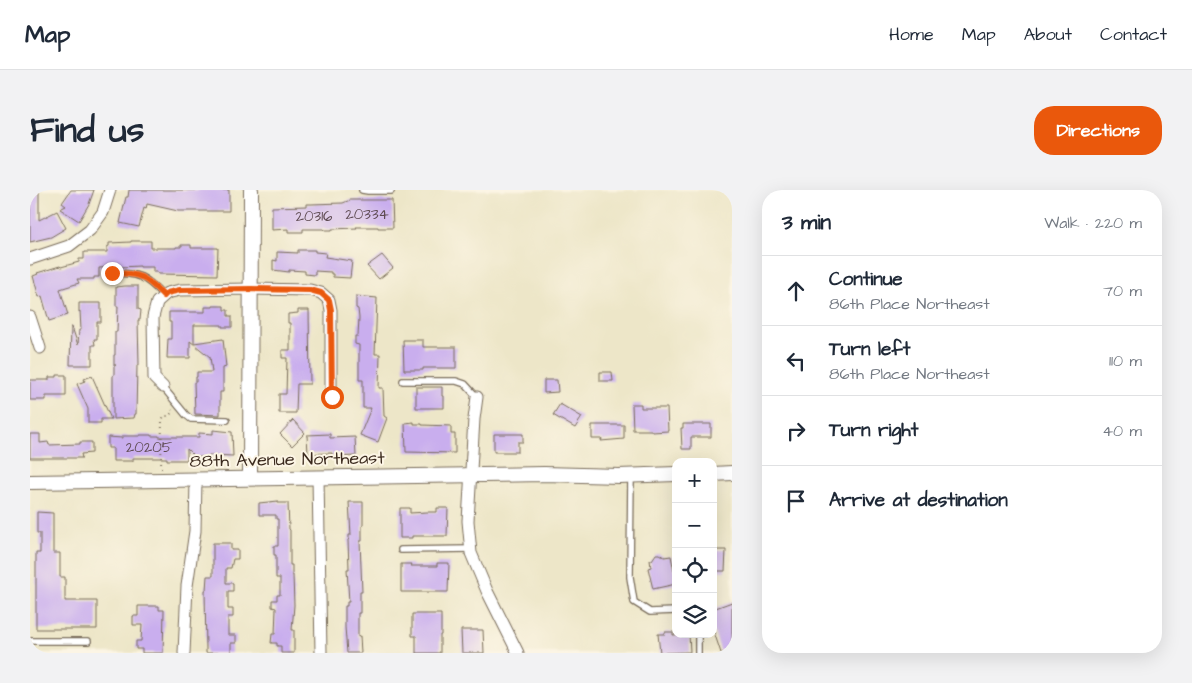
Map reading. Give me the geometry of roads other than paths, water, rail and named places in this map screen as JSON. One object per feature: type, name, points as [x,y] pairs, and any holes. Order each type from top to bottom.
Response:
[{"type":"street","points":[[30,259],[69,246],[90,230],[103,212],[110,190]]},
{"type":"street","points":[[250,478],[251,190]]},
{"type":"street","points":[[163,387],[154,378],[153,317],[157,302],[167,293],[180,290],[310,290],[321,293],[329,300],[331,310],[332,397]]},
{"type":"street","points":[[30,317],[40,348]]},
{"type":"street","points":[[477,397],[468,520],[471,553],[487,591],[518,653]]},
{"type":"street","points":[[717,474],[732,473]]},
{"type":"street","name":"88th Avenue Northeast","points":[[30,482],[544,474],[619,476],[672,474]]},
{"type":"street","points":[[318,477],[321,653]]},
{"type":"street","points":[[184,653],[187,586],[195,531],[196,479]]},
{"type":"lane","points":[[362,190],[368,192],[392,191]]},
{"type":"lane","points":[[112,273],[125,273],[141,277],[152,284],[164,296]]},
{"type":"lane","points":[[403,381],[456,381],[466,384],[477,397]]},
{"type":"lane","points":[[163,387],[191,419],[227,420]]},
{"type":"lane","points":[[630,475],[630,577],[634,602],[650,612],[672,612]]},
{"type":"lane","points":[[401,550],[471,549]]},
{"type":"lane","points":[[698,638],[698,653]]},
{"type":"lane","points":[[30,641],[88,641]]}]
